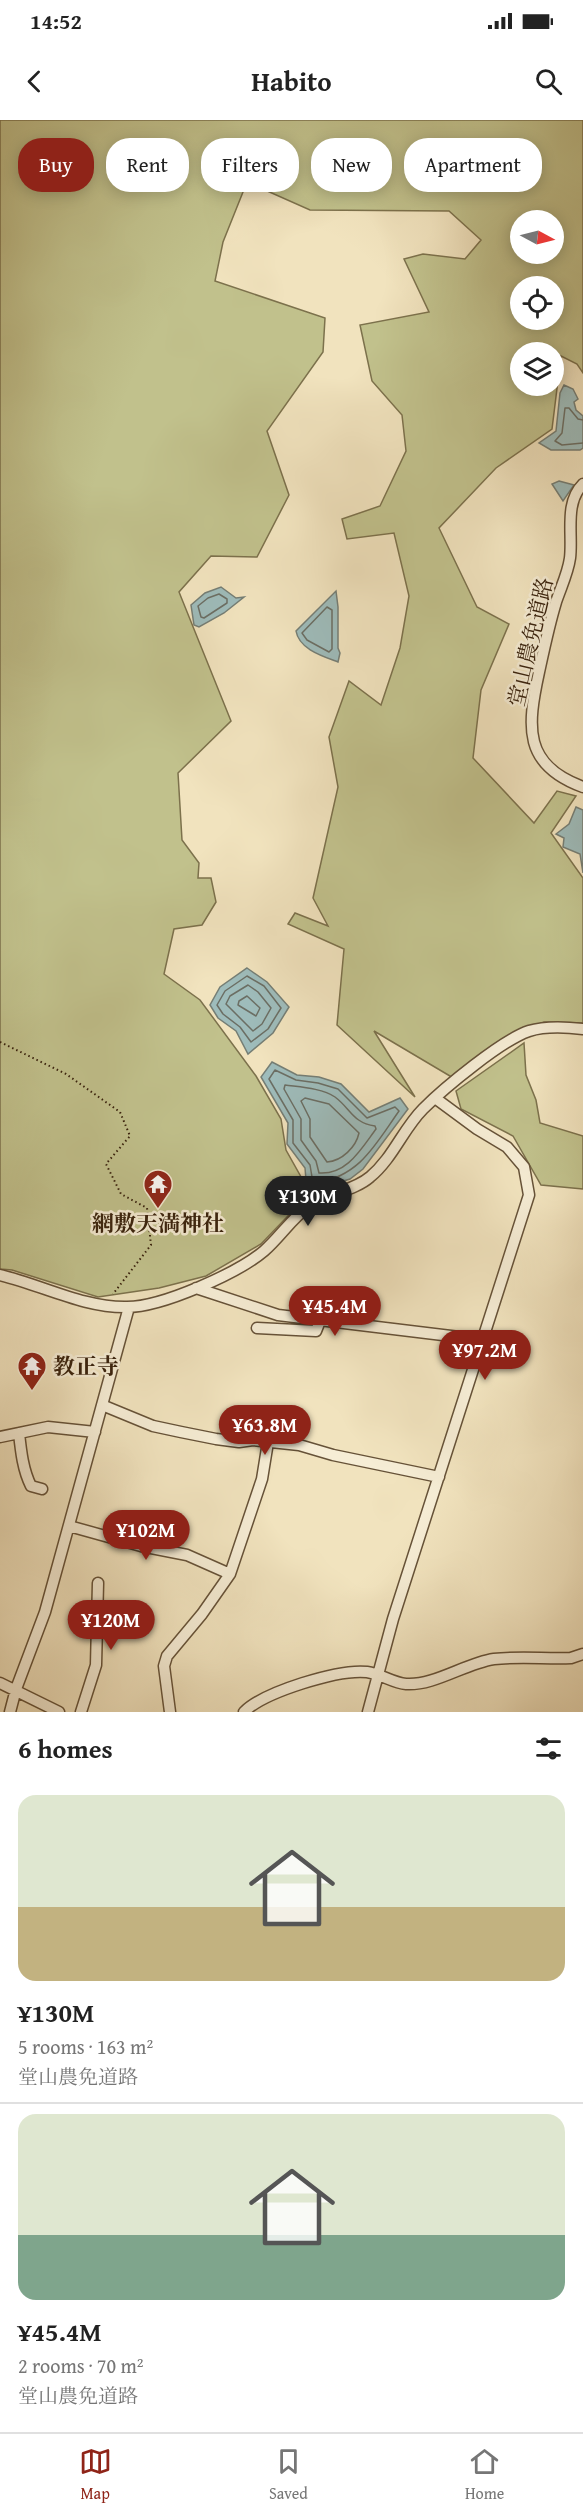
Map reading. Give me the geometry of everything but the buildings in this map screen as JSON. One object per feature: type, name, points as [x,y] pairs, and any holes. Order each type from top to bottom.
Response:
[{"type":"street","name":"堂山農免道路","points":[[583,484],[578,488],[571,511],[570,558],[548,630],[533,700],[531,737],[544,764],[565,781],[583,787]]},
{"type":"street","points":[[0,1275],[104,1306],[129,1307],[151,1304],[225,1277],[265,1250],[307,1208],[320,1199],[370,1178],[398,1145],[422,1110],[511,1039],[530,1031],[564,1027],[583,1029]]},
{"type":"street","points":[[368,1712],[393,1619],[529,1195],[524,1167],[507,1147],[477,1129],[435,1098]]},
{"type":"street","points":[[196,1288],[278,1315],[484,1340]]},
{"type":"street","points":[[10,1712],[16,1689],[45,1612],[129,1307]]},
{"type":"street","points":[[257,1328],[316,1331],[320,1321]]},
{"type":"street","points":[[102,1405],[153,1426],[216,1439],[299,1445],[333,1455],[439,1477]]},
{"type":"street","points":[[0,1437],[48,1427],[95,1432]]},
{"type":"street","points":[[19,1433],[21,1457],[27,1478],[31,1486],[42,1489]]},
{"type":"street","points":[[170,1712],[164,1666],[167,1656],[202,1614],[230,1574],[262,1479],[268,1442]]},
{"type":"street","points":[[69,1526],[141,1546],[187,1555],[230,1574]]},
{"type":"street","points":[[81,1712],[96,1665],[98,1583]]},
{"type":"street","points":[[244,1712],[251,1704],[302,1683],[350,1672],[380,1674],[406,1684],[423,1682],[492,1659],[572,1658],[583,1654]]},
{"type":"street","points":[[0,1683],[59,1712]]},
{"type":"path","points":[[0,1042],[66,1074],[120,1112],[130,1136],[106,1164],[121,1194],[147,1208],[151,1245],[104,1306]]},
{"type":"green space","points":[[0,120],[583,120],[583,373],[577,364],[564,358],[564,342],[510,342],[510,396],[556,396],[552,429],[496,468],[439,528],[477,607],[509,624],[481,690],[473,758],[534,823],[557,791],[576,796],[551,833],[583,878],[583,1023],[544,1022],[501,1040],[455,1079],[374,1031],[415,1097],[337,1025],[344,949],[288,924],[295,913],[328,926],[313,898],[338,787],[329,737],[349,681],[381,705],[400,648],[409,596],[394,533],[347,539],[342,519],[380,506],[406,451],[402,415],[372,381],[360,325],[429,312],[404,259],[423,254],[465,259],[481,240],[449,211],[310,210],[270,192],[299,192],[299,138],[201,138],[201,192],[243,192],[223,242],[215,281],[325,318],[323,352],[267,431],[289,495],[257,557],[211,556],[179,592],[231,721],[178,773],[182,840],[199,863],[198,878],[211,878],[216,902],[202,925],[174,929],[164,974],[200,1000],[256,1076],[281,1119],[286,1150],[310,1193],[261,1244],[206,1276],[159,1288],[98,1297],[12,1270],[0,1269]]},
{"type":"green space","points":[[524,1043],[526,1075],[536,1100],[540,1123],[583,1136],[583,1189],[541,1185],[513,1136],[461,1109],[456,1091]]},
{"type":"water","points":[[564,385],[573,389],[578,399],[574,402],[576,410],[583,416],[583,448],[580,450],[551,450],[539,443],[556,431],[560,396],[564,396]]},
{"type":"water","points":[[559,481],[574,485],[563,501],[552,484]]},
{"type":"water","points":[[221,587],[236,598],[244,597],[224,613],[199,627],[194,625],[191,605],[205,593]]},
{"type":"water","points":[[336,591],[340,653],[338,662],[306,647],[296,631]]},
{"type":"water","points":[[576,807],[583,810],[583,873],[580,854],[563,847],[564,838],[556,834],[569,824]]},
{"type":"water","points":[[247,968],[267,982],[289,1007],[273,1033],[248,1054],[236,1031],[218,1018],[210,1005],[220,987]]},
{"type":"water","points":[[272,1062],[297,1075],[319,1077],[341,1084],[369,1112],[400,1098],[408,1109],[363,1169],[350,1179],[314,1190],[306,1180],[305,1168],[287,1144],[288,1123],[261,1077]]},
{"type":"place","name":"網敷天満神社","points":[[158,1210]]},
{"type":"place","name":"教正寺","points":[[32,1392]]}]
